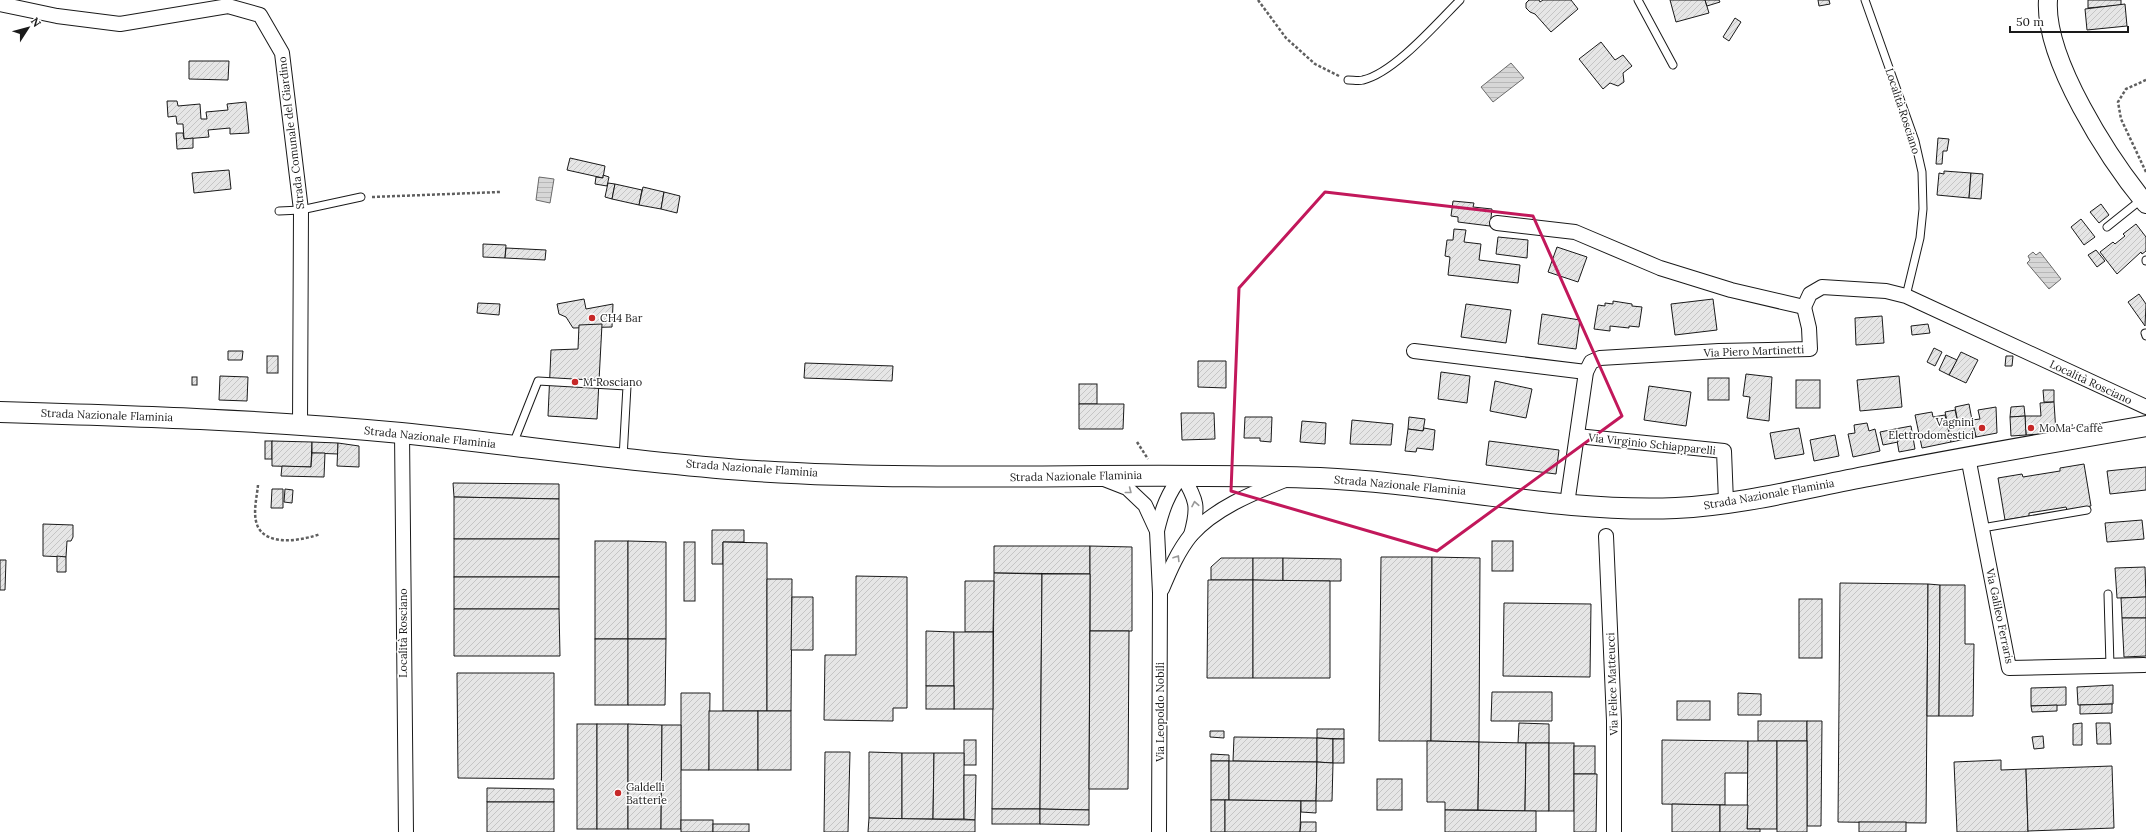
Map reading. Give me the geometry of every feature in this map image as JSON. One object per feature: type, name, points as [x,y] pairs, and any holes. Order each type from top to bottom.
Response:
[{"type":"main road","name":"Strada Nazionale Flaminia","points":[[0,412],[231,420],[300,425],[402,433],[623,458],[765,471],[955,477],[1182,475],[1291,477],[1391,482],[1567,504],[1621,509],[1683,507],[1726,502],[1968,456],[2146,426]]},
{"type":"street","points":[[2048,0],[2052,39],[2063,69],[2114,160],[2144,201]]},
{"type":"street","name":"Strada Comunale del Giardino","points":[[0,4],[57,16],[120,24],[228,6],[260,15],[282,53],[301,210],[300,425]]},
{"type":"street","points":[[1497,223],[1575,232],[1660,268],[1731,290],[1804,307]]},
{"type":"street","name":"Località Rosciano","points":[[1804,307],[1810,294],[1822,287],[1886,291],[1906,296],[2146,407]]},
{"type":"street","name":"Via Piero Martinetti","points":[[1586,372],[1592,362],[1600,358],[1719,351],[1810,349],[1809,328],[1804,307]]},
{"type":"street","points":[[1414,352],[1586,372],[1567,504]]},
{"type":"street","name":"Località Rosciano","points":[[402,433],[406,832]]},
{"type":"street","name":"Via Virginio Schiapparelli","points":[[1577,436],[1724,451],[1726,502]]},
{"type":"street","name":"Via Galileo Ferraris","points":[[1968,456],[2009,668],[2144,665]]},
{"type":"street","name":"Via Leopoldo Nobili","points":[[1159,832],[1160,593],[1157,531],[1161,510],[1170,490],[1182,475],[1193,494],[1197,514],[1191,535],[1174,562],[1160,593]]},
{"type":"street","name":"Via Leopoldo Nobili","points":[[1094,476],[1128,488],[1145,505],[1157,531]]},
{"type":"street","name":"Via Leopoldo Nobili","points":[[1191,535],[1220,512],[1255,492],[1291,477]]},
{"type":"street","name":"Via Felice Matteucci","points":[[1606,536],[1614,721],[1614,832]]},
{"type":"lane","points":[[1348,80],[1363,81],[1381,73],[1402,56],[1460,0]]},
{"type":"lane","points":[[1638,0],[1673,65]]},
{"type":"lane","name":"Località Rosciano","points":[[1865,0],[1915,141],[1922,172],[1923,210],[1920,238],[1906,296]]},
{"type":"lane","points":[[279,211],[301,210],[362,197]]},
{"type":"lane","points":[[2107,227],[2144,201]]},
{"type":"lane","points":[[512,446],[538,381],[627,386],[623,458]]},
{"type":"lane","points":[[1982,528],[2087,510]]},
{"type":"lane","points":[[2108,594],[2110,666]]},
{"type":"path","points":[[1258,0],[1286,38],[1303,54],[1315,64],[1348,80]]},
{"type":"path","points":[[2146,80],[2126,89],[2118,102],[2120,119],[2146,172]]},
{"type":"path","points":[[362,197],[500,192]]},
{"type":"path","points":[[258,484],[255,516],[258,527],[263,534],[273,539],[305,540],[320,534]]},
{"type":"highlighted area","points":[[1325,192],[1533,216],[1622,416],[1437,551],[1231,491],[1239,288]]},
{"type":"shaded area","points":[[1511,63],[1524,78],[1493,102],[1481,87]]},
{"type":"shaded area","points":[[539,177],[554,179],[550,203],[536,200]]},
{"type":"shaded area","points":[[2033,252],[2036,255],[2040,252],[2061,279],[2049,289],[2027,263],[2030,260],[2028,256]]},
{"type":"building","points":[[1529,0],[1539,0],[1540,2],[1543,0],[1571,0],[1578,9],[1551,32],[1535,14],[1526,8],[1526,3]]},
{"type":"building","points":[[1670,0],[1705,0],[1709,13],[1676,22]]},
{"type":"building","points":[[1705,0],[1719,0],[1720,2],[1707,6]]},
{"type":"building","points":[[1818,0],[1829,0],[1830,4],[1819,6]]},
{"type":"building","points":[[2088,0],[2121,0],[2121,5],[2088,8]]},
{"type":"building","points":[[2125,4],[2127,26],[2087,30],[2085,9]]},
{"type":"building","points":[[1735,18],[1741,22],[1729,41],[1723,37]]},
{"type":"building","points":[[1601,42],[1615,60],[1623,55],[1632,66],[1623,73],[1624,82],[1618,86],[1610,83],[1603,89],[1579,59]]},
{"type":"building","points":[[189,61],[229,61],[228,80],[189,79]]},
{"type":"building","points":[[167,101],[177,101],[178,106],[200,104],[201,119],[207,119],[206,112],[228,110],[227,104],[246,102],[249,133],[230,134],[230,128],[208,130],[209,137],[184,139],[183,124],[177,124],[176,116],[168,117]]},
{"type":"building","points":[[176,133],[183,133],[184,139],[193,138],[193,148],[177,149]]},
{"type":"building","points":[[1938,138],[1949,139],[1947,151],[1943,151],[1942,164],[1936,164]]},
{"type":"building","points":[[570,158],[605,166],[603,178],[567,170]]},
{"type":"building","points":[[229,170],[231,189],[194,193],[192,173]]},
{"type":"building","points":[[1944,171],[1971,173],[1969,198],[1937,195],[1939,173],[1944,174]]},
{"type":"building","points":[[1971,173],[1983,174],[1981,199],[1969,198]]},
{"type":"building","points":[[603,175],[609,177],[607,186],[595,184],[596,177],[603,178]]},
{"type":"building","points":[[608,183],[615,184],[612,199],[605,197]]},
{"type":"building","points":[[615,184],[642,190],[639,205],[612,199]]},
{"type":"building","points":[[643,187],[664,192],[661,209],[639,205]]},
{"type":"building","points":[[664,192],[680,196],[677,213],[661,209]]},
{"type":"building","points":[[1453,201],[1474,203],[1473,207],[1492,209],[1490,226],[1458,222],[1458,217],[1451,216]]},
{"type":"building","points":[[2101,204],[2109,215],[2099,223],[2090,212]]},
{"type":"building","points":[[2081,219],[2095,237],[2084,245],[2071,227]]},
{"type":"building","points":[[2136,224],[2146,237],[2146,251],[2142,254],[2141,252],[2117,274],[2100,252],[2113,242],[2115,244],[2125,236],[2123,234]]},
{"type":"building","points":[[1454,229],[1466,230],[1464,242],[1481,244],[1479,260],[1520,265],[1518,283],[1448,275],[1450,257],[1445,256],[1447,240],[1453,240]]},
{"type":"building","points":[[1498,237],[1528,240],[1527,258],[1496,254]]},
{"type":"building","points":[[483,244],[506,245],[505,258],[483,257]]},
{"type":"building","points":[[1557,247],[1587,257],[1578,282],[1548,272]]},
{"type":"building","points":[[506,248],[546,250],[545,260],[505,258]]},
{"type":"building","points":[[2096,250],[2105,261],[2097,267],[2088,255]]},
{"type":"building","points":[[2139,294],[2146,304],[2145,326],[2128,302]]},
{"type":"building","points":[[584,299],[586,309],[613,304],[612,327],[573,328],[566,317],[559,314],[557,304]]},
{"type":"building","points":[[1713,299],[1717,330],[1675,335],[1671,304]]},
{"type":"building","points":[[1613,301],[1642,307],[1639,327],[1629,326],[1629,328],[1610,326],[1610,331],[1594,329],[1598,305],[1605,306],[1605,303],[1613,304]]},
{"type":"building","points":[[478,303],[500,304],[499,315],[477,313]]},
{"type":"building","points":[[1466,304],[1511,310],[1506,343],[1461,337]]},
{"type":"building","points":[[1542,314],[1580,320],[1576,349],[1538,344]]},
{"type":"building","points":[[1882,316],[1884,343],[1856,345],[1855,318]]},
{"type":"building","points":[[602,324],[597,419],[548,416],[551,350],[578,349],[579,325]]},
{"type":"building","points":[[1928,324],[1930,333],[1912,335],[1911,326]]},
{"type":"building","points":[[1934,348],[1942,352],[1935,366],[1927,362]]},
{"type":"building","points":[[228,351],[243,351],[242,360],[228,360]]},
{"type":"building","points":[[1961,352],[1978,360],[1966,383],[1949,375]]},
{"type":"building","points":[[1946,355],[1957,360],[1949,375],[1939,370]]},
{"type":"building","points":[[267,356],[278,356],[278,373],[267,373]]},
{"type":"building","points":[[2006,356],[2013,356],[2012,366],[2005,366]]},
{"type":"building","points":[[1198,361],[1226,361],[1226,388],[1198,387]]},
{"type":"building","points":[[805,363],[893,366],[892,381],[804,378]]},
{"type":"building","points":[[1441,372],[1470,376],[1467,403],[1438,399]]},
{"type":"building","points":[[1746,374],[1772,377],[1769,421],[1747,418],[1750,397],[1743,396]]},
{"type":"building","points":[[220,376],[248,377],[247,401],[219,400]]},
{"type":"building","points":[[1899,376],[1902,407],[1860,411],[1857,380]]},
{"type":"building","points":[[192,377],[197,377],[197,385],[192,385]]},
{"type":"building","points":[[1708,378],[1729,378],[1729,400],[1708,400]]},
{"type":"building","points":[[1796,380],[1820,380],[1820,408],[1796,408]]},
{"type":"building","points":[[1495,381],[1532,389],[1526,418],[1490,411]]},
{"type":"building","points":[[1079,384],[1097,384],[1097,404],[1079,404]]},
{"type":"building","points":[[1649,386],[1691,392],[1686,426],[1644,420]]},
{"type":"building","points":[[2043,390],[2054,390],[2054,402],[2044,402]]},
{"type":"building","points":[[2054,402],[2056,433],[2026,435],[2025,416],[2041,416],[2040,403]]},
{"type":"building","points":[[1079,404],[1124,404],[1123,429],[1079,429]]},
{"type":"building","points":[[1969,404],[1972,420],[1958,423],[1955,407]]},
{"type":"building","points":[[2024,406],[2025,416],[2010,417],[2011,407]]},
{"type":"building","points":[[1996,407],[1997,433],[1976,437],[1972,420],[1980,419],[1978,410]]},
{"type":"building","points":[[1955,410],[1958,423],[1948,425],[1945,412]]},
{"type":"building","points":[[1932,412],[1933,417],[1945,415],[1951,442],[1922,448],[1915,415]]},
{"type":"building","points":[[1181,413],[1214,413],[1215,439],[1182,440]]},
{"type":"building","points":[[2025,416],[2026,435],[2011,436],[2010,417]]},
{"type":"building","points":[[1245,417],[1272,417],[1271,442],[1260,441],[1260,438],[1244,438]]},
{"type":"building","points":[[1409,417],[1425,419],[1423,431],[1408,429]]},
{"type":"building","points":[[1352,420],[1393,424],[1391,445],[1350,444]]},
{"type":"building","points":[[1972,420],[1976,437],[1951,442],[1948,425]]},
{"type":"building","points":[[1302,421],[1326,423],[1325,444],[1300,442]]},
{"type":"building","points":[[1867,423],[1869,431],[1875,429],[1880,451],[1853,457],[1848,434],[1855,433],[1854,425]]},
{"type":"building","points":[[1911,426],[1915,449],[1899,452],[1895,429]]},
{"type":"building","points":[[1424,428],[1435,430],[1433,450],[1417,448],[1416,452],[1405,451],[1408,429],[1423,431]]},
{"type":"building","points":[[1799,428],[1804,454],[1775,459],[1770,433]]},
{"type":"building","points":[[1895,429],[1898,442],[1883,445],[1880,432]]},
{"type":"building","points":[[1835,435],[1839,456],[1814,461],[1810,440]]},
{"type":"building","points":[[265,441],[272,441],[272,459],[265,459]]},
{"type":"building","points":[[272,441],[312,442],[311,467],[272,466]]},
{"type":"building","points":[[1489,441],[1559,450],[1556,474],[1486,465]]},
{"type":"building","points":[[312,442],[338,443],[338,454],[312,453]]},
{"type":"building","points":[[338,443],[359,446],[359,467],[337,466]]},
{"type":"building","points":[[312,453],[325,453],[324,477],[281,476],[282,466],[311,467]]},
{"type":"building","points":[[2084,464],[2091,506],[2067,510],[2066,507],[2029,513],[2029,516],[2005,520],[1998,478],[2022,474],[2023,477],[2060,471],[2060,468]]},
{"type":"building","points":[[2146,467],[2146,490],[2110,494],[2107,471]]},
{"type":"building","points":[[453,483],[559,484],[559,499],[454,497]]},
{"type":"building","points":[[272,489],[283,489],[283,508],[271,508]]},
{"type":"building","points":[[285,489],[293,490],[292,503],[284,502]]},
{"type":"building","points":[[454,497],[559,499],[559,539],[454,539]]},
{"type":"building","points":[[2142,520],[2144,539],[2107,542],[2105,523]]},
{"type":"building","points":[[43,524],[73,525],[73,537],[71,541],[67,541],[66,557],[43,556]]},
{"type":"building","points":[[712,530],[744,530],[744,542],[723,542],[723,564],[712,564]]},
{"type":"building","points":[[454,539],[559,539],[559,577],[454,577]]},
{"type":"building","points":[[595,541],[628,541],[628,639],[595,639]]},
{"type":"building","points":[[628,541],[666,542],[666,639],[628,639]]},
{"type":"building","points":[[1492,541],[1513,541],[1513,571],[1492,571]]},
{"type":"building","points":[[684,542],[695,542],[695,601],[684,601]]},
{"type":"building","points":[[723,542],[767,543],[767,711],[723,711]]},
{"type":"building","points":[[994,546],[1090,546],[1090,574],[994,573]]},
{"type":"building","points":[[1090,546],[1132,547],[1132,631],[1090,631]]},
{"type":"building","points":[[57,556],[66,557],[66,572],[57,572]]},
{"type":"building","points":[[1381,557],[1432,557],[1431,741],[1379,741]]},
{"type":"building","points":[[1432,557],[1480,558],[1479,742],[1431,741]]},
{"type":"building","points":[[1221,558],[1253,558],[1253,580],[1211,580],[1211,567]]},
{"type":"building","points":[[1253,558],[1283,558],[1283,581],[1253,580]]},
{"type":"building","points":[[1283,558],[1341,559],[1341,581],[1283,581]]},
{"type":"building","points":[[0,560],[6,560],[5,590],[0,590]]},
{"type":"building","points":[[2145,567],[2146,597],[2117,598],[2115,568]]},
{"type":"building","points":[[994,573],[1042,574],[1040,809],[992,809]]},
{"type":"building","points":[[1042,574],[1090,574],[1089,810],[1040,809]]},
{"type":"building","points":[[856,576],[907,577],[907,708],[893,708],[893,721],[824,720],[825,655],[856,655]]},
{"type":"building","points":[[454,577],[559,577],[559,609],[454,609]]},
{"type":"building","points":[[767,579],[792,579],[791,711],[767,711]]},
{"type":"building","points":[[1208,580],[1253,580],[1253,678],[1207,678]]},
{"type":"building","points":[[1253,580],[1330,581],[1330,678],[1253,678]]},
{"type":"building","points":[[965,581],[994,581],[993,632],[965,632]]},
{"type":"building","points":[[1840,583],[1928,584],[1926,823],[1838,822]]},
{"type":"building","points":[[1928,584],[1940,585],[1939,716],[1927,716]]},
{"type":"building","points":[[1940,585],[1965,585],[1965,644],[1974,644],[1973,716],[1939,716]]},
{"type":"building","points":[[792,597],[813,597],[813,650],[791,650]]},
{"type":"building","points":[[2146,597],[2146,618],[2122,618],[2121,598]]},
{"type":"building","points":[[1799,599],[1822,599],[1822,658],[1799,658]]},
{"type":"building","points":[[1504,603],[1591,604],[1590,677],[1503,676]]},
{"type":"building","points":[[454,609],[559,609],[560,656],[454,656]]},
{"type":"building","points":[[2122,618],[2146,618],[2146,656],[2124,657]]},
{"type":"building","points":[[926,631],[954,632],[954,686],[926,686]]},
{"type":"building","points":[[1090,631],[1129,631],[1128,789],[1089,789]]},
{"type":"building","points":[[954,632],[993,632],[993,709],[954,709]]},
{"type":"building","points":[[595,639],[628,639],[628,705],[595,705]]},
{"type":"building","points":[[628,639],[666,639],[665,705],[628,705]]},
{"type":"building","points":[[457,673],[554,673],[554,779],[458,778]]},
{"type":"building","points":[[2113,685],[2113,704],[2078,705],[2077,687]]},
{"type":"building","points":[[926,686],[954,686],[954,709],[926,709]]},
{"type":"building","points":[[2066,687],[2066,705],[2031,706],[2031,688]]},
{"type":"building","points":[[1492,692],[1552,692],[1552,721],[1491,721]]},
{"type":"building","points":[[681,693],[710,693],[709,770],[681,770]]},
{"type":"building","points":[[1738,693],[1761,694],[1761,715],[1738,715]]},
{"type":"building","points":[[1677,701],[1710,701],[1710,720],[1677,720]]},
{"type":"building","points":[[2112,704],[2112,713],[2080,714],[2080,705]]},
{"type":"building","points":[[2057,705],[2057,711],[2032,712],[2031,706]]},
{"type":"building","points":[[709,711],[758,711],[758,770],[709,770]]},
{"type":"building","points":[[758,711],[791,711],[791,770],[758,770]]},
{"type":"building","points":[[1758,721],[1807,721],[1807,741],[1758,741]]},
{"type":"building","points":[[1807,721],[1822,721],[1821,826],[1807,826]]},
{"type":"building","points":[[1519,723],[1549,724],[1549,743],[1518,743]]},
{"type":"building","points":[[2082,723],[2082,745],[2073,745],[2073,724]]},
{"type":"building","points":[[2096,723],[2110,723],[2111,744],[2097,744]]},
{"type":"building","points":[[577,724],[597,724],[597,829],[577,829]]},
{"type":"building","points":[[597,724],[628,724],[628,829],[597,829]]},
{"type":"building","points":[[628,724],[662,725],[661,829],[628,829]]},
{"type":"building","points":[[662,725],[681,725],[681,829],[661,829]]},
{"type":"building","points":[[1317,729],[1344,729],[1344,739],[1317,738]]},
{"type":"building","points":[[1210,731],[1224,731],[1224,738],[1210,737]]},
{"type":"building","points":[[2043,736],[2044,748],[2034,749],[2032,737]]},
{"type":"building","points":[[1234,737],[1317,738],[1317,762],[1233,761]]},
{"type":"building","points":[[1317,738],[1333,739],[1333,763],[1317,762]]},
{"type":"building","points":[[1333,739],[1344,739],[1344,763],[1333,763]]},
{"type":"building","points":[[964,740],[976,740],[976,765],[964,765]]},
{"type":"building","points":[[1662,740],[1748,741],[1748,773],[1725,773],[1725,805],[1662,804]]},
{"type":"building","points":[[1427,741],[1479,742],[1478,810],[1445,810],[1445,802],[1427,802]]},
{"type":"building","points":[[1748,741],[1777,741],[1777,829],[1747,829]]},
{"type":"building","points":[[1777,741],[1807,741],[1807,832],[1777,832]]},
{"type":"building","points":[[1479,742],[1526,743],[1525,811],[1478,810]]},
{"type":"building","points":[[1526,743],[1549,743],[1549,811],[1525,811]]},
{"type":"building","points":[[1549,743],[1574,743],[1574,811],[1549,811]]},
{"type":"building","points":[[1574,746],[1595,746],[1595,774],[1574,774]]},
{"type":"building","points":[[825,752],[850,752],[848,832],[824,832]]},
{"type":"building","points":[[869,752],[902,753],[902,819],[869,818]]},
{"type":"building","points":[[902,753],[934,753],[933,819],[902,819]]},
{"type":"building","points":[[934,753],[964,753],[964,819],[933,819]]},
{"type":"building","points":[[1211,754],[1229,755],[1229,761],[1211,761]]},
{"type":"building","points":[[2001,760],[2001,770],[2026,769],[2028,832],[1957,832],[1954,762]]},
{"type":"building","points":[[1211,761],[1229,761],[1229,800],[1211,800]]},
{"type":"building","points":[[1229,761],[1317,762],[1316,801],[1229,800]]},
{"type":"building","points":[[1317,762],[1333,763],[1332,801],[1316,801]]},
{"type":"building","points":[[2112,766],[2114,828],[2028,831],[2026,769]]},
{"type":"building","points":[[1574,774],[1597,774],[1596,832],[1574,832]]},
{"type":"building","points":[[964,775],[976,775],[975,820],[964,819]]},
{"type":"building","points":[[1377,779],[1402,779],[1402,810],[1377,810]]},
{"type":"building","points":[[487,788],[554,789],[554,802],[487,802]]},
{"type":"building","points":[[1211,800],[1225,800],[1225,832],[1211,832]]},
{"type":"building","points":[[1225,800],[1301,801],[1300,832],[1225,832]]},
{"type":"building","points":[[1301,801],[1316,801],[1316,813],[1301,812]]},
{"type":"building","points":[[487,802],[554,802],[554,832],[487,832]]},
{"type":"building","points":[[1672,804],[1720,805],[1720,832],[1672,832]]},
{"type":"building","points":[[1720,805],[1748,805],[1747,829],[1760,829],[1760,832],[1720,832]]},
{"type":"building","points":[[992,809],[1040,809],[1040,824],[992,824]]},
{"type":"building","points":[[1040,809],[1089,810],[1089,825],[1040,824]]},
{"type":"building","points":[[1445,810],[1536,811],[1536,832],[1445,832]]},
{"type":"building","points":[[869,818],[975,820],[975,832],[868,832]]},
{"type":"building","points":[[681,820],[713,820],[713,832],[681,832]]},
{"type":"building","points":[[1301,822],[1316,822],[1316,832],[1300,832]]},
{"type":"building","points":[[1859,822],[1906,822],[1906,832],[1859,832]]},
{"type":"building","points":[[713,824],[749,824],[749,832],[713,832]]},
{"type":"place","name":"CH4 Bar","points":[[592,318]]},
{"type":"place","name":"M Rosciano","points":[[575,382]]},
{"type":"place","name":"Vagnini Elettrodomestici","points":[[1982,428]]},
{"type":"place","name":"MoMa' Caffè","points":[[2031,428]]},
{"type":"place","name":"Galdelli Batterie","points":[[618,793]]}]
